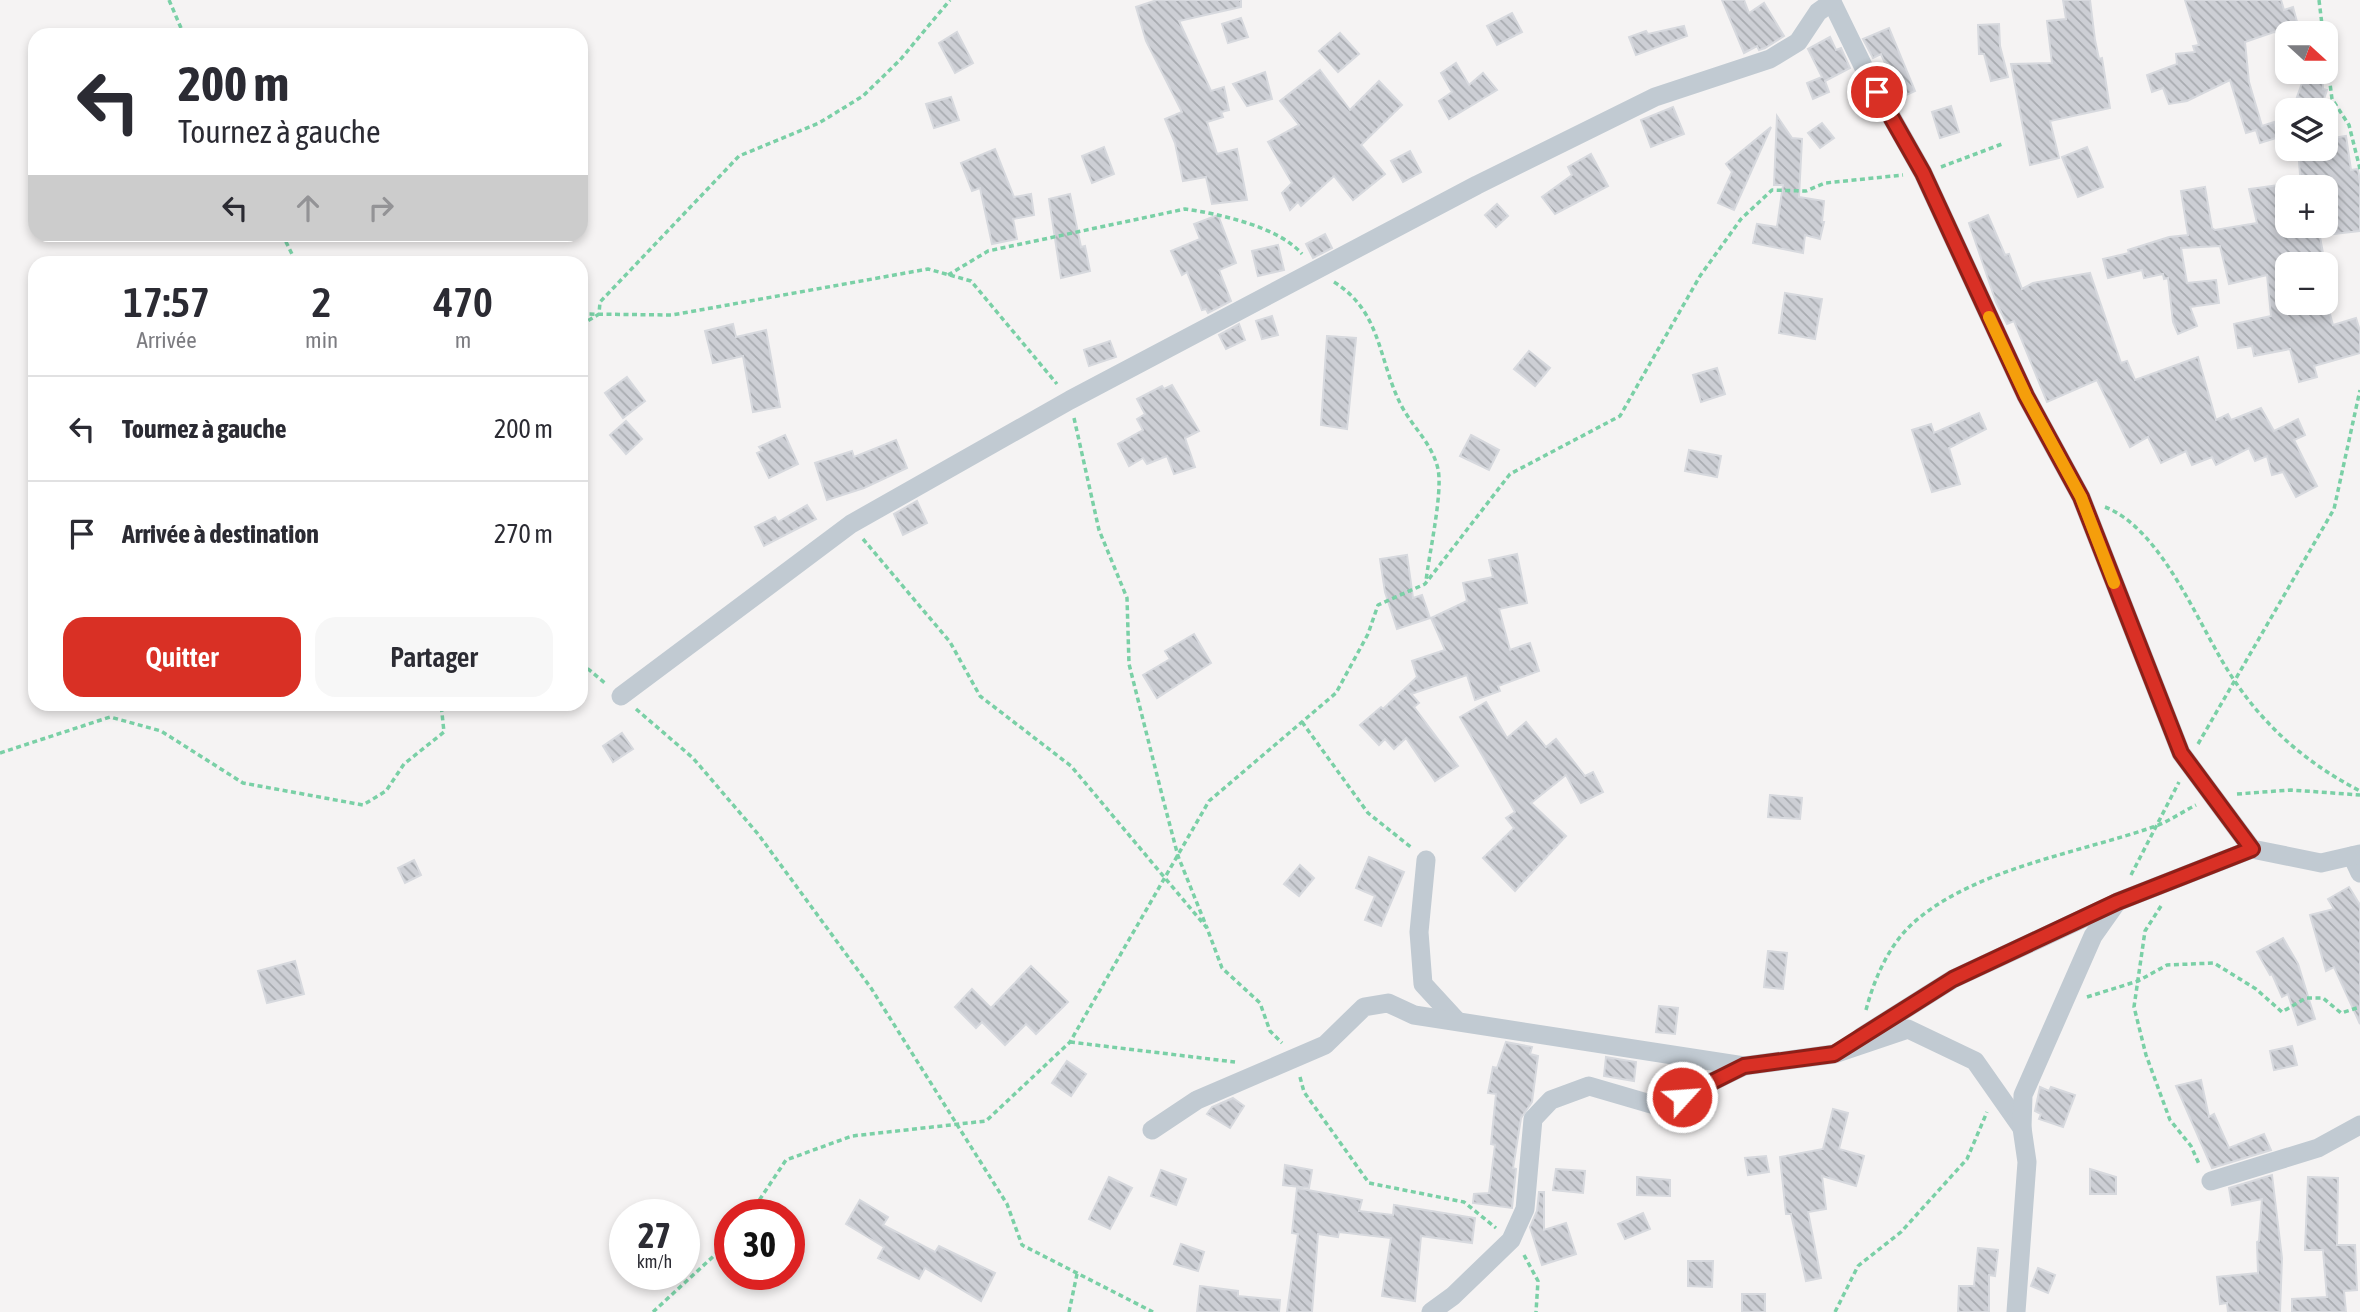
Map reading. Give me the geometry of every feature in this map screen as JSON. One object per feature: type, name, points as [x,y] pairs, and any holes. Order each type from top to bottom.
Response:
[{"type":"street","points":[[621,696],[851,524],[1070,400],[1477,185],[1656,97],[1770,59],[1798,42],[1818,12],[1831,1],[1866,72],[1923,173],[2026,396],[2081,497],[2181,753],[2252,849]]},
{"type":"street","points":[[1834,1054],[1953,979],[2117,902],[2252,849],[2321,863],[2357,861]]},
{"type":"street","points":[[1426,860],[1419,932],[1423,984],[1457,1021]]},
{"type":"street","points":[[2016,1312],[2027,1163],[2022,1128],[2022,1095],[2092,936],[2117,902]]},
{"type":"street","points":[[1152,1130],[1197,1100],[1325,1045],[1364,1007],[1388,1003],[1415,1014],[1744,1066],[1834,1054],[1908,1029],[1975,1061],[2022,1128]]},
{"type":"street","points":[[1431,1312],[1453,1296],[1510,1240],[1524,1209],[1533,1119],[1551,1100],[1589,1086],[1661,1107],[1744,1066]]},
{"type":"street","points":[[2211,1181],[2318,1148],[2360,1125]]},
{"type":"path","points":[[169,0],[181,28]]},
{"type":"path","points":[[599,314],[600,302],[739,156],[819,123],[863,96],[900,60],[950,0]]},
{"type":"path","points":[[2319,0],[2322,21]]},
{"type":"path","points":[[2330,84],[2332,99],[2350,125],[2360,169]]},
{"type":"path","points":[[760,1199],[786,1160],[852,1136],[986,1121],[1070,1042],[1209,802],[1335,693],[1368,634],[1378,605],[1425,584],[1510,474],[1620,416],[1700,276],[1741,219],[1772,190],[1806,191],[1825,183]]},
{"type":"path","points":[[588,314],[672,315],[928,269],[971,281],[1070,400],[1099,530],[1126,598],[1129,664],[1178,856],[1222,968],[1260,1003],[1270,1031],[1295,1057],[1304,1092],[1369,1183],[1464,1202],[1524,1254],[1538,1281],[1536,1312]]},
{"type":"path","points":[[588,321],[599,314]]},
{"type":"path","points":[[2117,902],[2233,679],[2334,509],[2360,390]]},
{"type":"path","points":[[2081,497],[2115,510],[2153,545],[2233,679],[2276,733],[2322,771],[2360,793]]},
{"type":"path","points":[[851,524],[950,642],[980,696],[1071,765],[1207,928]]},
{"type":"path","points":[[588,669],[693,758],[758,834],[871,988],[1007,1204],[1022,1245],[1153,1312]]},
{"type":"path","points":[[0,753],[110,718],[161,731],[243,783],[363,805],[386,791],[404,764],[444,732],[442,711]]},
{"type":"path","points":[[1302,722],[1368,813],[1426,860]]},
{"type":"path","points":[[1858,1039],[1870,996],[1888,952],[1918,918],[1970,888],[2045,859],[2156,827],[2213,796],[2291,790],[2360,793]]},
{"type":"path","points":[[2179,878],[2145,932],[2134,1007],[2146,1055],[2170,1120],[2191,1146],[2211,1181]]},
{"type":"path","points":[[2057,1016],[2083,999],[2138,981],[2166,965],[2214,964],[2256,989],[2282,1012],[2306,998],[2323,998],[2341,1013],[2360,1007]]},
{"type":"path","points":[[1070,1042],[1192,1058],[1275,1065]]},
{"type":"path","points":[[1835,1312],[1858,1266],[1901,1232],[1967,1159],[1996,1091]]},
{"type":"path","points":[[653,1312],[714,1256]]},
{"type":"path","points":[[1069,1312],[1077,1274]]},
{"type":"building","points":[[1157,0],[1241,0],[1241,7],[1179,21],[1211,91],[1224,87],[1229,110],[1221,112],[1223,117],[1207,122],[1217,154],[1237,149],[1247,200],[1212,204],[1206,177],[1183,181],[1175,143],[1165,119],[1182,112],[1146,41],[1136,7]]},
{"type":"building","points":[[1722,0],[1744,0],[1749,13],[1764,3],[1784,36],[1765,48],[1759,50],[1757,46],[1744,53]]},
{"type":"building","points":[[2063,0],[2090,0],[2095,40],[2099,59],[2102,58],[2110,108],[2050,121],[2059,158],[2030,165],[2011,64],[2052,63],[2047,21],[2066,19]]},
{"type":"building","points":[[2185,0],[2281,0],[2284,10],[2293,7],[2297,21],[2275,21],[2275,32],[2245,42],[2249,82],[2262,126],[2274,122],[2275,138],[2260,143],[2256,130],[2246,133],[2230,80],[2187,101],[2169,104],[2163,88],[2152,92],[2147,75],[2177,64],[2176,54],[2195,52],[2193,46],[2199,45]]},
{"type":"building","points":[[1512,13],[1522,32],[1497,45],[1487,26]]},
{"type":"building","points":[[1241,18],[1248,37],[1228,43],[1222,24]]},
{"type":"building","points":[[1999,24],[2000,46],[2008,77],[1991,81],[1984,54],[1979,54],[1978,25]]},
{"type":"building","points":[[1684,26],[1687,36],[1636,55],[1629,37],[1646,31],[1648,34]]},
{"type":"building","points":[[1889,28],[1915,91],[1900,98],[1881,54],[1873,58],[1863,39]]},
{"type":"building","points":[[957,32],[973,63],[955,73],[939,43]]},
{"type":"building","points":[[1340,33],[1359,54],[1338,72],[1319,51]]},
{"type":"building","points":[[1830,37],[1836,50],[1841,48],[1850,68],[1825,81],[1829,92],[1813,99],[1807,83],[1822,77],[1808,49]]},
{"type":"building","points":[[1456,63],[1469,85],[1483,73],[1497,90],[1449,119],[1439,101],[1452,92],[1441,73]]},
{"type":"building","points":[[1320,70],[1350,110],[1379,81],[1402,105],[1361,145],[1385,174],[1353,200],[1334,176],[1301,206],[1298,202],[1290,210],[1282,193],[1292,183],[1268,142],[1299,125],[1280,101]]},
{"type":"building","points":[[1265,72],[1272,99],[1247,106],[1233,84]]},
{"type":"building","points":[[2302,84],[2323,84],[2323,89],[2327,90],[2324,98],[2297,97]]},
{"type":"building","points":[[951,97],[959,120],[934,128],[926,104]]},
{"type":"building","points":[[1951,106],[1959,132],[1940,138],[1932,112]]},
{"type":"building","points":[[1673,107],[1684,134],[1651,147],[1641,120]]},
{"type":"building","points":[[1777,116],[1792,138],[1802,139],[1799,197],[1824,201],[1824,222],[1820,239],[1805,235],[1803,253],[1753,243],[1757,224],[1777,227],[1783,185],[1774,185]]},
{"type":"building","points":[[1822,123],[1834,138],[1820,148],[1808,133]]},
{"type":"building","points":[[1771,127],[1734,210],[1718,203],[1732,172],[1726,164]]},
{"type":"building","points":[[2346,136],[2351,170],[2358,169],[2360,231],[2338,234],[2338,175],[2300,175],[2299,161],[2338,161],[2338,137]]},
{"type":"building","points":[[1104,147],[1114,174],[1092,183],[1082,156]]},
{"type":"building","points":[[2087,147],[2103,187],[2078,197],[2062,157]]},
{"type":"building","points":[[995,149],[1014,197],[1031,194],[1034,215],[1013,219],[1017,239],[992,244],[980,188],[972,191],[961,163]]},
{"type":"building","points":[[1410,151],[1421,172],[1403,182],[1391,161]]},
{"type":"building","points":[[1591,154],[1608,186],[1555,214],[1542,197],[1572,175],[1568,167]]},
{"type":"building","points":[[2275,186],[2275,238],[2320,238],[2323,252],[2275,252],[2275,315],[2330,315],[2333,325],[2356,318],[2360,331],[2360,353],[2314,366],[2317,377],[2299,382],[2290,349],[2254,356],[2252,346],[2238,348],[2234,324],[2271,316],[2267,275],[2229,284],[2220,246],[2181,248],[2187,283],[2216,280],[2219,303],[2190,307],[2197,326],[2178,334],[2173,322],[2168,278],[2164,279],[2163,274],[2144,278],[2142,270],[2108,278],[2103,259],[2129,253],[2128,250],[2169,237],[2188,235],[2181,191],[2205,187],[2212,228],[2215,230],[2257,223],[2249,189]]},
{"type":"building","points":[[1070,194],[1081,247],[1085,246],[1090,271],[1061,278],[1049,199]]},
{"type":"building","points":[[1497,204],[1508,216],[1496,227],[1485,215]]},
{"type":"building","points":[[1218,215],[1236,263],[1219,270],[1231,301],[1208,313],[1206,309],[1202,310],[1187,272],[1182,275],[1171,251],[1200,239],[1194,224]]},
{"type":"building","points":[[1988,215],[2005,255],[2009,254],[2022,289],[2033,283],[2090,273],[2121,363],[2127,361],[2135,380],[2198,357],[2216,420],[2228,414],[2231,420],[2261,408],[2274,431],[2298,419],[2305,435],[2294,440],[2317,486],[2296,497],[2283,472],[2272,475],[2267,456],[2255,461],[2249,448],[2216,465],[2212,457],[2192,465],[2186,451],[2161,463],[2148,437],[2130,447],[2097,380],[2047,402],[2014,321],[2007,324],[1996,302],[1969,223]]},
{"type":"building","points":[[1325,234],[1332,248],[1313,258],[1306,244]]},
{"type":"building","points":[[1278,245],[1284,270],[1258,276],[1252,251]]},
{"type":"building","points":[[1785,293],[1822,299],[1815,339],[1779,333]]},
{"type":"building","points":[[1272,316],[1278,335],[1262,339],[1256,321]]},
{"type":"building","points":[[733,324],[736,337],[766,330],[780,407],[753,412],[743,356],[713,363],[705,331]]},
{"type":"building","points":[[1239,324],[1245,340],[1226,349],[1219,335]]},
{"type":"building","points":[[1327,336],[1356,338],[1347,429],[1321,425]]},
{"type":"building","points":[[1110,341],[1116,357],[1089,366],[1084,350]]},
{"type":"building","points":[[1529,351],[1550,368],[1535,386],[1514,369]]},
{"type":"building","points":[[1717,368],[1725,394],[1701,402],[1693,375]]},
{"type":"building","points":[[627,377],[645,401],[623,418],[605,393]]},
{"type":"building","points":[[1172,385],[1199,431],[1185,438],[1195,467],[1174,474],[1167,456],[1147,464],[1143,458],[1129,466],[1118,444],[1143,430],[1137,419],[1145,414],[1137,399],[1162,386],[1164,389]]},
{"type":"building","points":[[1979,413],[1986,429],[1949,448],[1960,484],[1932,492],[1912,430],[1931,424],[1934,433]]},
{"type":"building","points":[[626,421],[642,439],[626,454],[610,435]]},
{"type":"building","points":[[785,435],[798,464],[769,478],[757,453],[762,451],[759,447]]},
{"type":"building","points":[[1471,435],[1499,450],[1489,470],[1460,456]]},
{"type":"building","points":[[896,440],[907,468],[864,488],[827,500],[815,463],[852,451],[854,457]]},
{"type":"building","points":[[1689,450],[1721,456],[1717,477],[1685,471]]},
{"type":"building","points":[[917,501],[927,523],[903,535],[894,514]]},
{"type":"building","points":[[807,505],[816,519],[764,546],[755,527],[775,517],[778,522]]},
{"type":"building","points":[[1517,554],[1527,603],[1499,609],[1510,650],[1530,643],[1539,671],[1498,686],[1500,691],[1475,700],[1467,675],[1411,694],[1419,703],[1414,707],[1458,766],[1435,781],[1406,738],[1394,749],[1385,739],[1379,745],[1360,725],[1381,707],[1383,709],[1417,677],[1412,661],[1445,650],[1431,618],[1467,601],[1463,583],[1493,577],[1489,560]]},
{"type":"building","points":[[1407,555],[1413,598],[1422,595],[1430,618],[1397,629],[1385,592],[1380,559]]},
{"type":"building","points":[[1194,634],[1211,663],[1157,698],[1143,675],[1170,659],[1165,651]]},
{"type":"building","points":[[1486,702],[1507,738],[1526,722],[1546,747],[1556,739],[1585,776],[1593,772],[1603,792],[1581,803],[1566,775],[1531,803],[1566,836],[1515,891],[1483,858],[1514,828],[1506,818],[1515,812],[1460,717]]},
{"type":"building","points":[[622,733],[633,749],[613,762],[603,746]]},
{"type":"building","points":[[1770,795],[1802,798],[1800,819],[1768,817]]},
{"type":"building","points":[[1369,857],[1404,872],[1381,926],[1365,920],[1375,896],[1356,888]]},
{"type":"building","points":[[414,860],[421,875],[405,883],[398,868]]},
{"type":"building","points":[[1300,865],[1314,878],[1299,896],[1284,884]]},
{"type":"building","points":[[2349,887],[2360,905],[2360,1024],[2334,967],[2326,971],[2310,915],[2334,909],[2328,899]]},
{"type":"building","points":[[2283,938],[2298,964],[2315,1019],[2298,1025],[2288,994],[2282,997],[2272,974],[2270,975],[2257,952]]},
{"type":"building","points":[[1768,951],[1787,953],[1783,989],[1764,987]]},
{"type":"building","points":[[295,961],[304,994],[267,1003],[258,971]]},
{"type":"building","points":[[1031,966],[1068,1002],[1036,1034],[1026,1024],[1005,1045],[982,1022],[976,1028],[955,1007],[972,989],[991,1008]]},
{"type":"building","points":[[1659,1006],[1678,1008],[1675,1034],[1656,1032]]},
{"type":"building","points":[[1506,1042],[1532,1047],[1530,1054],[1538,1056],[1532,1102],[1521,1118],[1513,1168],[1516,1169],[1512,1208],[1473,1203],[1474,1194],[1489,1193],[1495,1145],[1491,1144],[1496,1094],[1488,1093],[1493,1067],[1497,1068]]},
{"type":"building","points":[[2292,1046],[2297,1065],[2274,1070],[2270,1051]]},
{"type":"building","points":[[1606,1057],[1636,1062],[1634,1081],[1604,1076]]},
{"type":"building","points":[[1067,1061],[1086,1074],[1071,1096],[1052,1083]]},
{"type":"building","points":[[2201,1080],[2209,1117],[2214,1114],[2229,1148],[2264,1134],[2271,1150],[2212,1168],[2176,1086]]},
{"type":"building","points":[[2040,1087],[2049,1091],[2051,1087],[2075,1095],[2063,1127],[2039,1119],[2041,1114],[2035,1111]]},
{"type":"building","points":[[1233,1098],[1244,1106],[1230,1128],[1207,1114],[1212,1107]]},
{"type":"building","points":[[1833,1109],[1848,1113],[1839,1149],[1864,1156],[1856,1186],[1822,1176],[1826,1209],[1808,1212],[1821,1278],[1806,1281],[1791,1214],[1786,1214],[1780,1157],[1823,1149]]},
{"type":"building","points":[[1766,1156],[1769,1172],[1748,1175],[1745,1158]]},
{"type":"building","points":[[1285,1165],[1312,1170],[1309,1188],[1283,1185]]},
{"type":"building","points":[[1556,1169],[1585,1171],[1583,1193],[1553,1190]]},
{"type":"building","points":[[2090,1169],[2116,1177],[2116,1194],[2090,1194]]},
{"type":"building","points":[[1161,1170],[1186,1179],[1176,1205],[1151,1196]]},
{"type":"building","points":[[2272,1175],[2282,1258],[2280,1312],[2228,1312],[2227,1303],[2220,1304],[2217,1277],[2258,1273],[2257,1242],[2262,1199],[2232,1205],[2229,1188]]},
{"type":"building","points":[[1109,1177],[1132,1188],[1110,1229],[1089,1219]]},
{"type":"building","points":[[1637,1177],[1670,1180],[1670,1196],[1637,1195]]},
{"type":"building","points":[[2308,1177],[2338,1178],[2337,1245],[2355,1245],[2357,1290],[2344,1291],[2346,1312],[2292,1312],[2292,1299],[2327,1297],[2323,1250],[2305,1250]]},
{"type":"building","points":[[1297,1188],[1362,1200],[1359,1211],[1393,1215],[1394,1205],[1475,1218],[1472,1243],[1421,1236],[1415,1301],[1382,1296],[1391,1238],[1339,1232],[1338,1237],[1318,1234],[1312,1312],[1287,1312],[1298,1234],[1292,1233]]},
{"type":"building","points":[[1539,1192],[1544,1192],[1544,1230],[1566,1223],[1576,1254],[1542,1265],[1530,1227],[1537,1211]]},
{"type":"building","points":[[860,1200],[888,1217],[883,1225],[935,1252],[939,1246],[995,1273],[981,1301],[925,1268],[919,1279],[878,1258],[884,1247],[846,1224]]},
{"type":"building","points":[[1643,1213],[1650,1229],[1625,1239],[1618,1224]]},
{"type":"building","points":[[1181,1244],[1204,1252],[1198,1271],[1174,1264]]},
{"type":"building","points":[[1978,1248],[1998,1250],[1995,1276],[1989,1275],[1989,1312],[1958,1312],[1959,1286],[1974,1286]]},
{"type":"building","points":[[1688,1261],[1713,1261],[1712,1287],[1688,1286]]},
{"type":"building","points":[[2038,1268],[2055,1275],[2048,1293],[2031,1286]]},
{"type":"building","points":[[1200,1286],[1238,1291],[1238,1296],[1280,1300],[1279,1312],[1197,1312]]},
{"type":"building","points":[[1742,1294],[1765,1294],[1765,1312],[1742,1312]]},
{"type":"slow traffic","points":[[1989,317],[2026,396],[2081,497],[2114,583]]},
{"type":"route","points":[[1682,1097],[1744,1066],[1834,1054],[1953,979],[2117,902],[2252,849],[2181,753],[2081,497],[2026,396],[1923,173],[1877,92]]}]
